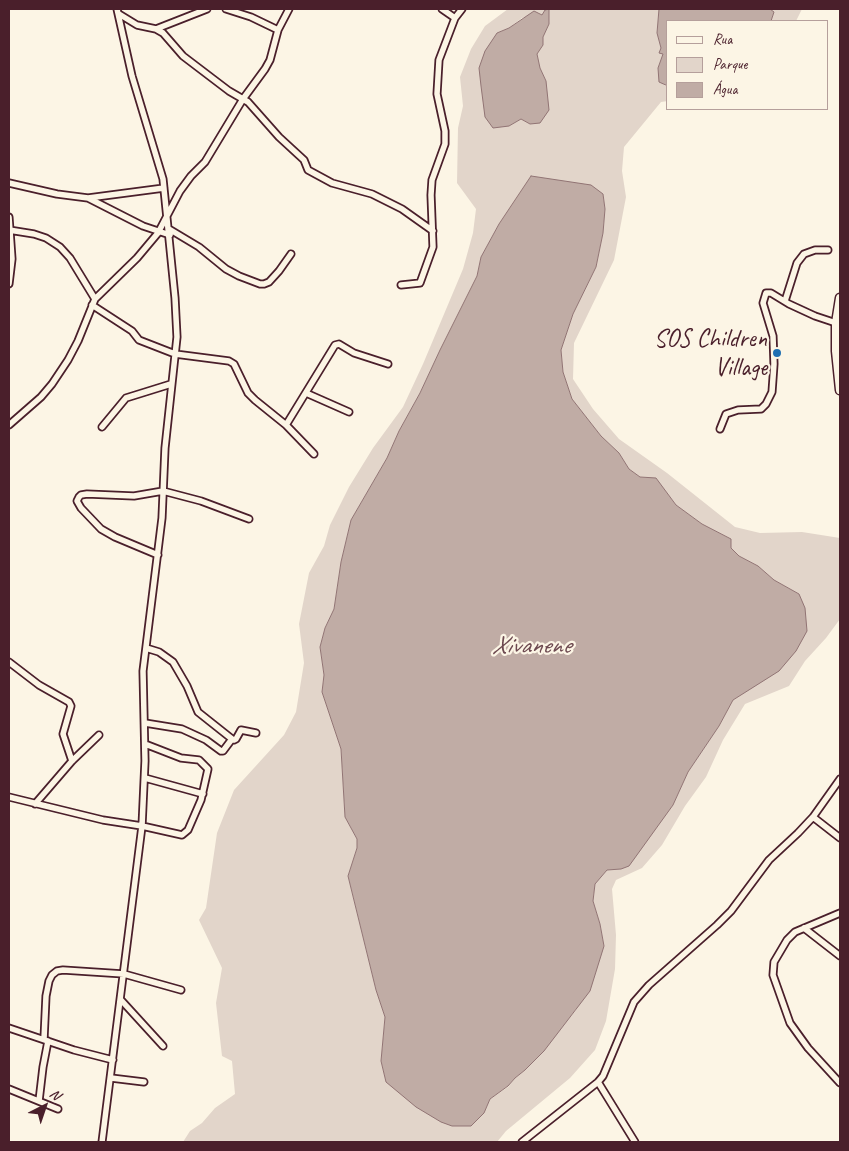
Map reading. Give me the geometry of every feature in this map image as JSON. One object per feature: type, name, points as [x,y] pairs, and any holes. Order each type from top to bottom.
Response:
[{"type":"main road","points":[[840,298],[836,351],[840,390]]},
{"type":"street","points":[[156,29],[207,9]]},
{"type":"street","points":[[226,9],[251,17],[278,30]]},
{"type":"street","points":[[9,425],[41,397],[52,384],[78,341],[93,302],[137,258],[158,232],[168,217],[180,191],[190,176],[205,162],[243,98],[265,69],[270,60],[278,30],[289,9]]},
{"type":"street","points":[[442,9],[455,18]]},
{"type":"street","points":[[401,285],[419,284],[421,282],[433,246],[432,180],[445,144],[445,131],[437,94],[439,66],[449,31],[462,9]]},
{"type":"street","points":[[118,12],[137,25],[156,29],[163,33],[183,56],[229,91],[243,98],[304,160],[308,170],[332,183],[372,194],[402,208],[433,231]]},
{"type":"street","points":[[102,1142],[142,826],[145,744],[143,671],[150,605],[158,555],[175,354],[175,298],[164,188],[132,76],[118,12]]},
{"type":"street","points":[[9,183],[56,194],[88,198],[164,188]]},
{"type":"street","points":[[88,198],[143,226],[158,232],[169,232],[199,247],[239,276],[260,284],[269,282],[291,254]]},
{"type":"street","points":[[9,217],[12,259],[9,284]]},
{"type":"street","points":[[9,230],[34,234],[46,238],[60,247],[70,258],[93,302],[127,328],[139,340],[175,354],[229,361],[234,364],[248,393],[286,425],[314,454]]},
{"type":"street","points":[[785,301],[797,264],[804,254],[814,250],[828,250]]},
{"type":"street","points":[[720,429],[726,414],[738,410],[761,408],[772,392],[773,336],[763,303],[766,293],[771,292],[838,327]]},
{"type":"street","points":[[286,425],[335,345],[339,344],[361,356],[388,364]]},
{"type":"street","points":[[102,427],[126,398],[171,384]]},
{"type":"street","points":[[306,393],[348,412]]},
{"type":"street","points":[[158,555],[101,530],[81,508],[78,501],[80,495],[134,496],[163,491],[201,501],[249,519]]},
{"type":"street","points":[[146,648],[159,652],[173,662],[187,686],[198,712],[232,739]]},
{"type":"street","points":[[9,662],[39,685],[69,702],[71,706],[63,734],[72,761]]},
{"type":"street","points":[[145,722],[182,729],[206,740],[221,751],[232,739],[235,740],[240,731],[256,733]]},
{"type":"street","points":[[35,804],[72,761],[99,735]]},
{"type":"street","points":[[9,797],[103,820],[182,835],[188,830],[203,794],[208,769],[199,760],[181,758],[145,744]]},
{"type":"street","points":[[144,778],[203,794]]},
{"type":"street","points":[[522,1142],[598,1082],[603,1076],[634,1002],[649,985],[731,911],[769,860],[813,816],[840,779]]},
{"type":"street","points":[[813,816],[840,838]]},
{"type":"street","points":[[840,913],[795,932],[780,950],[774,962],[773,975],[790,1023],[808,1048],[840,1083]]},
{"type":"street","points":[[804,928],[840,956]]},
{"type":"street","points":[[39,1101],[46,1040],[46,996],[52,975],[63,970],[124,974],[181,990]]},
{"type":"street","points":[[121,1000],[163,1046]]},
{"type":"street","points":[[9,1028],[74,1050],[113,1060]]},
{"type":"street","points":[[111,1078],[144,1082]]},
{"type":"street","points":[[598,1082],[634,1142]]},
{"type":"street","points":[[9,1089],[58,1109]]},
{"type":"green space","points":[[508,9],[548,9],[542,15],[538,13],[522,18],[509,28],[497,33],[509,126],[521,119],[530,124],[546,81],[540,68],[537,54],[543,45],[543,37],[549,24],[549,9],[659,9],[657,33],[663,54],[658,68],[664,85],[666,86],[666,101],[661,102],[624,147],[622,171],[626,197],[614,260],[574,343],[573,379],[593,409],[619,439],[667,473],[735,527],[760,533],[802,532],[840,538],[840,619],[805,661],[789,686],[745,704],[723,740],[706,777],[685,806],[662,845],[642,868],[616,880],[612,889],[616,935],[615,969],[606,1021],[595,1050],[570,1078],[506,1131],[497,1142],[183,1142],[190,1131],[202,1123],[215,1108],[235,1094],[232,1061],[222,1056],[216,1003],[222,968],[199,920],[206,908],[217,833],[234,790],[284,735],[296,712],[304,663],[299,624],[309,573],[324,546],[330,525],[349,487],[373,448],[403,407],[463,269],[473,233],[476,209],[457,183],[458,128],[463,106],[460,77],[471,49],[485,26]],"holes":[[[531,176],[603,194],[605,209],[603,233],[596,267],[573,314],[561,350],[563,372],[572,399],[601,436],[619,453],[629,469],[640,477],[656,479],[676,505],[702,524],[731,539],[731,548],[739,556],[758,566],[774,580],[799,594],[752,686],[733,700],[719,726],[688,772],[673,805],[620,869],[607,870],[595,884],[593,901],[604,946],[576,1010],[525,1070],[508,1087],[490,1099],[484,1113],[386,1082],[381,1061],[385,1017],[376,990],[348,876],[357,848],[357,839],[345,817],[341,749],[322,692],[324,675],[320,647],[325,628],[334,609],[341,562],[351,520],[387,458],[399,431],[420,393],[477,276],[481,257],[499,224]]]},
{"type":"green space","points":[[770,9],[802,9],[796,20],[771,20],[774,12]]},
{"type":"water","points":[[549,9],[549,24],[543,37],[543,45],[537,54],[540,68],[546,81],[549,110],[540,123],[530,124],[521,119],[509,126],[493,128],[485,117],[479,68],[485,51],[497,33],[509,28],[534,11],[542,15],[545,10]]},
{"type":"water","points":[[659,9],[770,9],[774,12],[771,20],[666,20],[666,85],[659,82],[658,68],[663,54],[659,53],[661,48],[657,33]]},
{"type":"water","name":"Xivanene","points":[[531,176],[591,185],[603,194],[605,209],[603,233],[596,267],[573,314],[561,350],[563,372],[572,399],[601,436],[619,453],[629,469],[640,477],[656,478],[676,505],[702,524],[731,539],[731,548],[739,556],[758,566],[774,580],[799,594],[805,608],[807,631],[796,651],[779,671],[733,700],[719,726],[688,772],[673,805],[629,866],[621,869],[607,870],[595,884],[593,901],[604,946],[590,991],[544,1051],[508,1086],[490,1099],[484,1113],[471,1126],[452,1126],[441,1122],[416,1107],[386,1082],[381,1061],[385,1017],[376,990],[348,876],[357,848],[357,839],[345,817],[341,749],[322,692],[324,675],[320,647],[325,628],[334,609],[341,562],[351,520],[387,458],[399,431],[420,393],[477,276],[481,257],[499,224]]},
{"type":"place","name":"SOS Children Village","points":[[777,353]]}]
